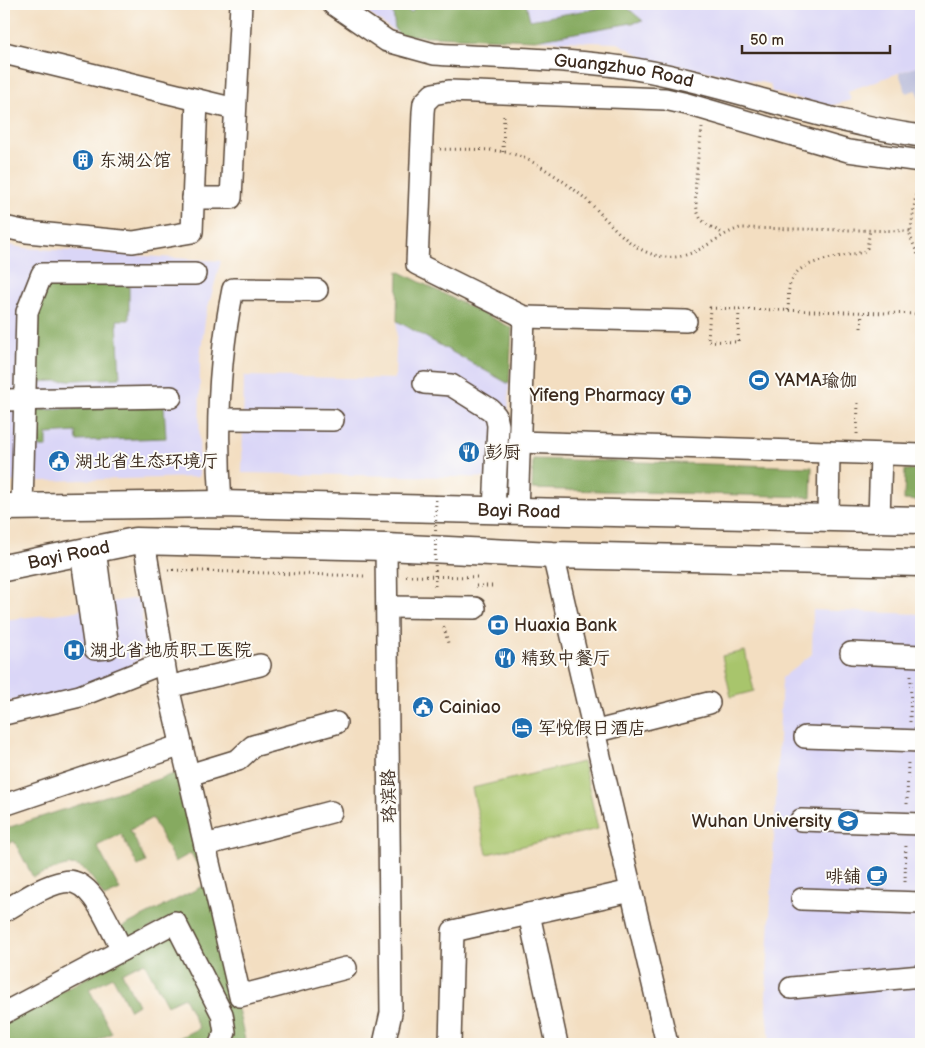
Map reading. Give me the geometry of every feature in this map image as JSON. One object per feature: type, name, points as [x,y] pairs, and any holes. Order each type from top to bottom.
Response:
[{"type":"main road","name":"Bayi Road","points":[[13,507],[221,504],[921,520]]},
{"type":"main road","name":"Bayi Road","points":[[4,525],[118,506]]},
{"type":"main road","name":"Bayi Road","points":[[4,568],[139,540]]},
{"type":"main road","name":"Bayi Road","points":[[4,548],[139,540],[386,547],[553,555],[921,563]]},
{"type":"street","points":[[193,198],[231,198],[241,4]]},
{"type":"street","name":"Guangzhuo Road","points":[[347,8],[387,41],[411,49],[434,54],[623,67],[670,76],[852,124],[921,136]]},
{"type":"street","points":[[4,53],[236,109]]},
{"type":"street","points":[[686,321],[524,317],[417,264],[424,103],[433,94],[449,91],[665,100],[704,109],[848,151],[921,161]]},
{"type":"street","points":[[4,227],[27,232],[133,242],[146,242],[192,232],[197,100]]},
{"type":"street","points":[[13,507],[14,400],[27,312],[42,274],[195,274]]},
{"type":"street","points":[[221,504],[219,474],[223,354],[233,289],[317,290]]},
{"type":"street","points":[[505,511],[519,442],[524,317]]},
{"type":"street","points":[[424,383],[451,385],[491,410],[496,416],[505,511]]},
{"type":"street","points":[[14,400],[171,397]]},
{"type":"street","points":[[221,419],[333,420]]},
{"type":"street","points":[[519,442],[921,455]]},
{"type":"street","points":[[828,518],[829,452]]},
{"type":"street","points":[[878,519],[881,454]]},
{"type":"street","points":[[139,540],[148,570],[168,687],[240,996],[346,968]]},
{"type":"street","name":"珞滨路","points":[[384,1044],[391,1012],[386,547]]},
{"type":"street","points":[[553,555],[667,1044]]},
{"type":"street","points":[[387,607],[475,608]]},
{"type":"street","points":[[851,653],[917,656]]},
{"type":"street","points":[[4,714],[80,696],[163,663]]},
{"type":"street","points":[[168,687],[260,665]]},
{"type":"street","points":[[593,732],[709,703]]},
{"type":"street","points":[[188,775],[238,760],[253,746],[336,723]]},
{"type":"street","points":[[804,737],[915,740]]},
{"type":"street","points":[[4,805],[182,745]]},
{"type":"street","points":[[205,845],[332,812]]},
{"type":"street","points":[[801,820],[914,824]]},
{"type":"street","points":[[4,911],[63,881],[76,882],[92,894],[122,950]]},
{"type":"street","points":[[450,1044],[454,931],[631,891]]},
{"type":"street","points":[[802,899],[913,903]]},
{"type":"street","points":[[529,914],[558,1044]]},
{"type":"street","points":[[4,1013],[175,922],[222,1014],[225,1032],[220,1044]]},
{"type":"street","points":[[791,988],[921,976]]},
{"type":"path","points":[[503,152],[505,92]]},
{"type":"path","points":[[704,109],[697,181],[697,206],[702,219],[724,234]]},
{"type":"path","points":[[421,149],[503,152],[525,158],[563,182],[589,202],[620,235],[651,253],[674,257],[688,254],[724,234],[740,228],[910,231]]},
{"type":"path","points":[[921,161],[910,231],[913,246],[921,262]]},
{"type":"path","points":[[788,310],[790,285],[799,270],[807,265],[864,252],[867,248],[870,230]]},
{"type":"path","points":[[739,309],[738,342],[708,341],[710,308],[921,314]]},
{"type":"path","points":[[861,328],[862,313]]},
{"type":"path","points":[[856,453],[858,402]]},
{"type":"path","points":[[435,586],[436,494]]},
{"type":"path","points":[[148,570],[386,576],[485,576]]},
{"type":"path","points":[[913,903],[917,656]]},
{"type":"shaded area","points":[[354,4],[921,4],[921,65],[848,91],[851,100],[830,106],[772,92],[770,84],[647,59],[618,43],[400,35]]},
{"type":"shaded area","points":[[921,65],[921,104],[916,90],[906,93],[899,73]]},
{"type":"shaded area","name":"湖北省生态环境厅","points":[[4,244],[24,248],[221,261],[206,314],[200,357],[199,477],[4,482]]},
{"type":"shaded area","points":[[397,321],[509,384],[507,478],[242,473],[244,376],[395,379]]},
{"type":"shaded area","name":"湖北省地质职工医院","points":[[140,598],[145,647],[141,658],[127,669],[68,693],[4,702],[4,620],[71,612],[81,610],[81,606]]},
{"type":"shaded area","name":"Wuhan University","points":[[813,610],[921,614],[921,1044],[770,1044],[766,997],[782,678],[812,654]]},
{"type":"green space","points":[[392,4],[398,4],[411,13],[418,4],[526,4],[530,20],[623,4],[643,21],[535,40],[400,35],[395,30]]},
{"type":"green space","points":[[398,271],[512,328],[509,384],[397,321]]},
{"type":"green space","points":[[48,285],[129,285],[129,320],[117,320],[120,378],[36,382],[35,317]]},
{"type":"green space","points":[[164,405],[166,438],[77,441],[76,432],[47,434],[47,447],[39,447],[37,410]]},
{"type":"green space","points":[[533,459],[812,467],[811,497],[532,489]]},
{"type":"green space","points":[[905,470],[921,470],[921,501],[904,500]]},
{"type":"green space","points":[[745,651],[754,691],[731,697],[722,656]]},
{"type":"green space","points":[[583,762],[598,829],[487,854],[472,788]]},
{"type":"green space","points":[[183,771],[246,1044],[227,1044],[177,914],[126,940],[120,928],[207,884],[191,853],[175,862],[152,818],[130,830],[146,862],[138,866],[121,834],[97,846],[120,890],[104,897],[96,883],[82,868],[68,866],[33,877],[14,841],[4,846],[4,829]]},
{"type":"green space","points":[[174,931],[218,1024],[210,1044],[167,1044],[199,1028],[184,997],[167,1005],[144,962],[122,973],[138,1005],[130,1010],[113,977],[89,989],[112,1033],[90,1044],[4,1044],[4,1022]]},
{"type":"place","name":"东湖公馆","points":[[83,160]]},
{"type":"place","name":"YAMA瑜伽","points":[[759,380]]},
{"type":"place","name":"Yifeng Pharmacy","points":[[681,395]]},
{"type":"place","name":"彭厨","points":[[469,452]]},
{"type":"place","name":"湖北省生态环境厅","points":[[59,461]]},
{"type":"place","name":"Huaxia Bank","points":[[498,625]]},
{"type":"place","name":"湖北省地质职工医院","points":[[74,650]]},
{"type":"place","name":"精致中餐厅","points":[[505,658]]},
{"type":"place","name":"Cainiao","points":[[423,707]]},
{"type":"place","name":"军悦假日酒店","points":[[522,728]]},
{"type":"place","name":"Wuhan University","points":[[848,821]]},
{"type":"place","name":"啡舖","points":[[877,876]]}]
